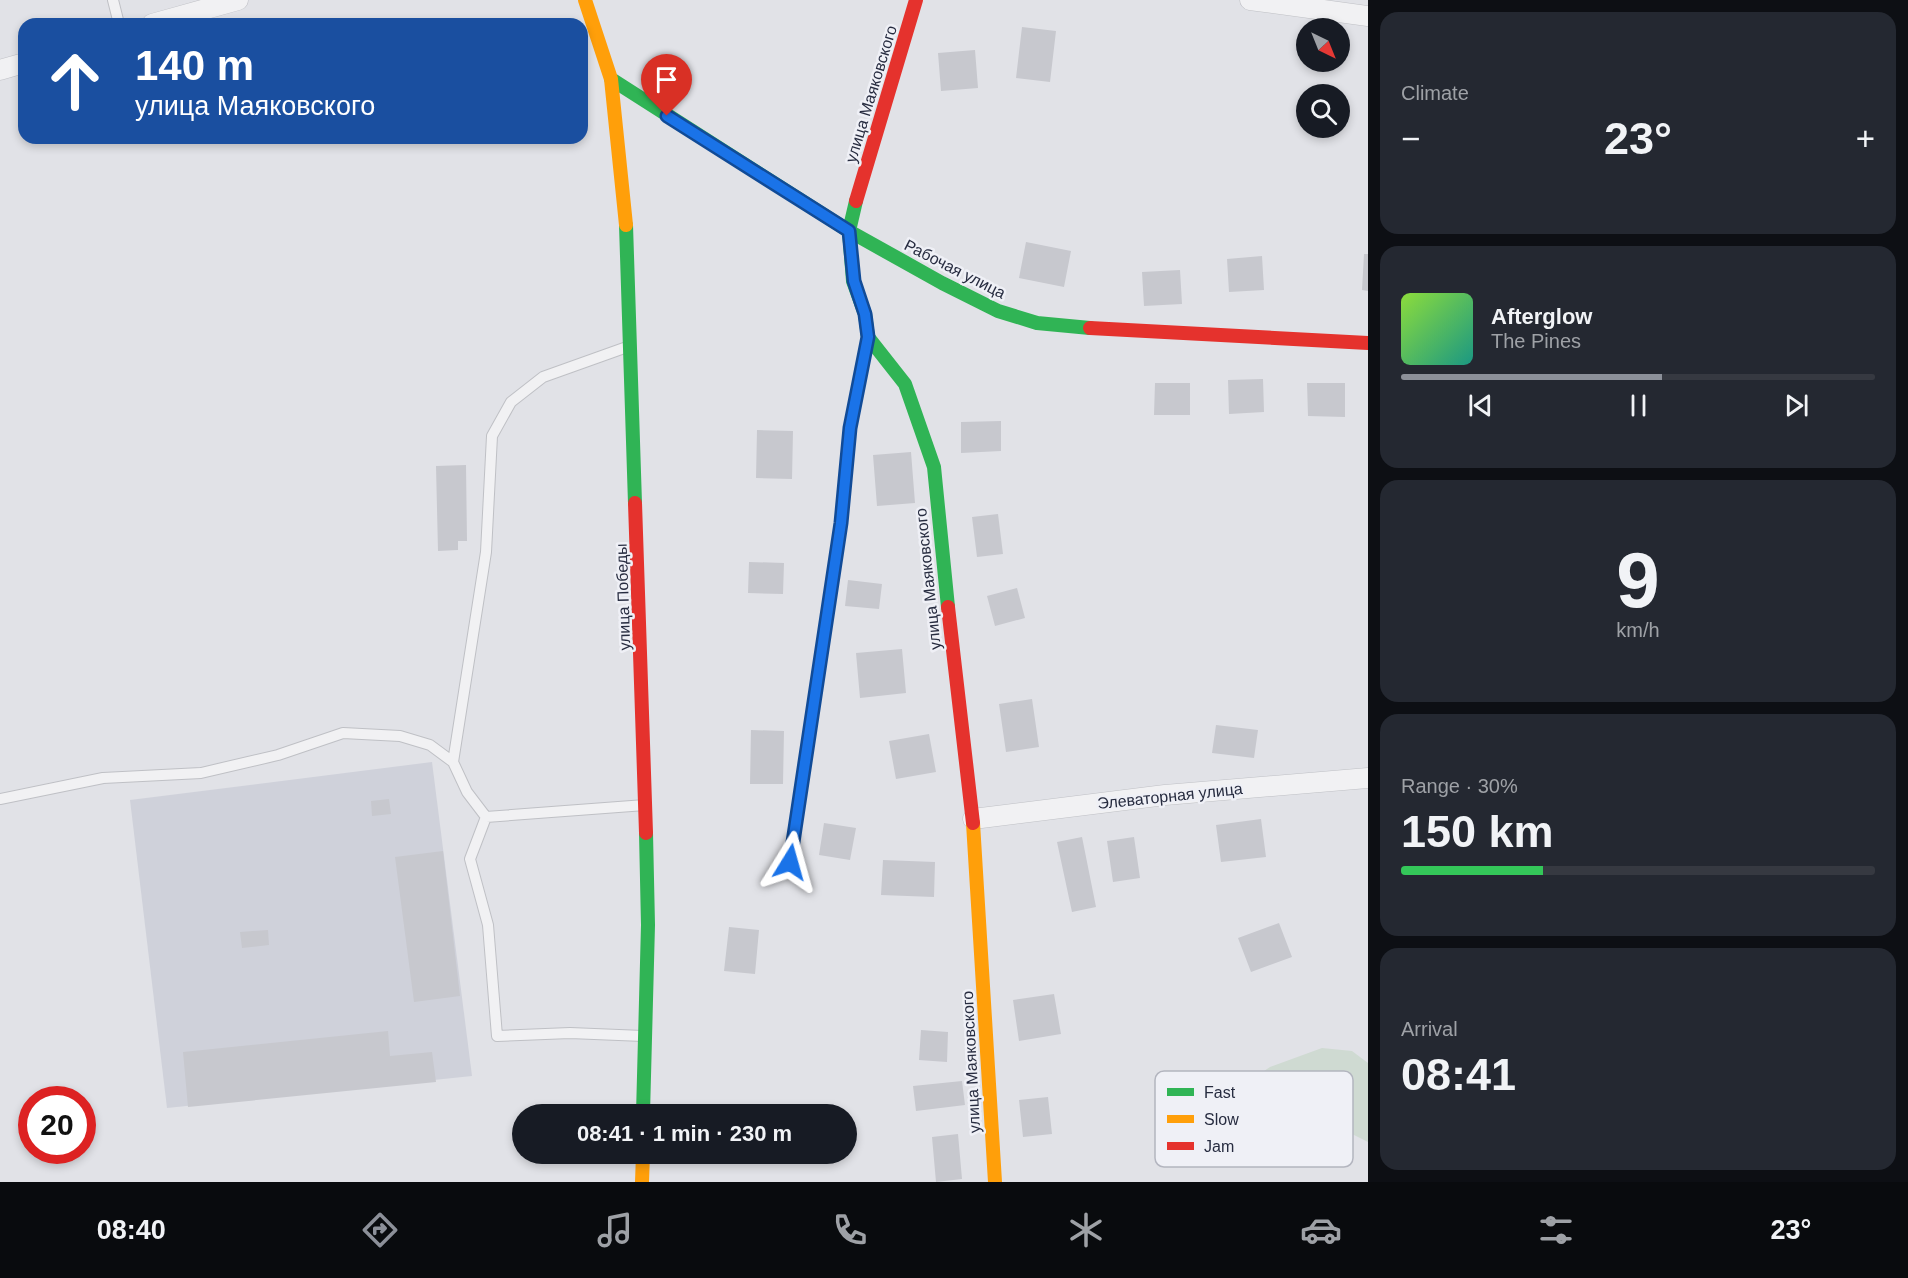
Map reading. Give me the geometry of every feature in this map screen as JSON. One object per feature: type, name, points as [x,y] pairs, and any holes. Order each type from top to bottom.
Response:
[{"type":"street","points":[[174,18],[238,0]]},
{"type":"street","name":"улица Победы","points":[[585,0],[611,79],[625,207],[646,805],[648,925],[643,1104]]},
{"type":"street","name":"улица Маяковского","points":[[916,0],[858,192],[849,231],[854,281],[865,314],[868,337],[905,384],[934,467],[938,524],[973,819],[995,1182]]},
{"type":"street","points":[[1250,0],[1368,16]]},
{"type":"street","points":[[0,70],[18,65]]},
{"type":"street","name":"Рабочая улица","points":[[611,79],[849,231],[998,311],[1036,323],[1082,328],[1368,343]]},
{"type":"street","name":"Элеваторная улица","points":[[973,819],[1165,795],[1368,778]]},
{"type":"street","points":[[642,1182],[643,1164]]},
{"type":"lane","points":[[113,0],[118,18]]},
{"type":"lane","points":[[790,862],[841,523],[850,428],[868,337]]},
{"type":"lane","points":[[453,762],[486,552],[492,436],[511,402],[543,377],[631,345]]},
{"type":"lane","points":[[0,799],[103,778],[201,773],[278,755],[343,733],[400,736],[430,745],[453,762],[467,792],[486,817]]},
{"type":"lane","points":[[486,817],[646,805]]},
{"type":"lane","points":[[486,817],[470,859],[488,925],[497,1036],[570,1033],[644,1036]]},
{"type":"shaded area","points":[[432,762],[472,1076],[167,1108],[130,800]]},
{"type":"shaded area","points":[[1322,1048],[1352,1051],[1368,1063],[1368,1142],[1353,1134],[1353,1071],[1264,1071]]},
{"type":"building","points":[[1022,27],[1056,31],[1050,82],[1016,78]]},
{"type":"building","points":[[975,50],[978,88],[941,91],[938,53]]},
{"type":"building","points":[[1026,242],[1071,251],[1064,287],[1019,278]]},
{"type":"building","points":[[1364,254],[1368,254],[1368,291],[1362,290]]},
{"type":"building","points":[[1262,256],[1264,290],[1229,292],[1227,259]]},
{"type":"building","points":[[1180,270],[1182,304],[1144,306],[1142,272]]},
{"type":"building","points":[[1263,379],[1264,412],[1229,414],[1228,380]]},
{"type":"building","points":[[1155,383],[1190,383],[1190,415],[1154,415]]},
{"type":"building","points":[[1307,383],[1345,383],[1345,417],[1308,416]]},
{"type":"building","points":[[1001,421],[1001,451],[961,453],[961,422]]},
{"type":"building","points":[[757,430],[793,431],[792,479],[756,478]]},
{"type":"building","points":[[911,452],[915,503],[877,506],[873,455]]},
{"type":"building","points":[[466,465],[467,541],[458,541],[458,550],[438,551],[436,466]]},
{"type":"building","points":[[998,514],[1003,554],[977,557],[972,517]]},
{"type":"building","points":[[749,562],[784,563],[783,594],[748,593]]},
{"type":"building","points":[[848,580],[882,584],[879,609],[845,606]]},
{"type":"building","points":[[1017,588],[1025,618],[995,626],[987,596]]},
{"type":"building","points":[[902,649],[906,693],[860,698],[856,653]]},
{"type":"building","points":[[1032,699],[1039,747],[1006,752],[999,704]]},
{"type":"building","points":[[1216,725],[1258,730],[1254,758],[1212,753]]},
{"type":"building","points":[[751,730],[784,731],[783,784],[750,784]]},
{"type":"building","points":[[929,734],[936,772],[896,779],[889,741]]},
{"type":"building","points":[[389,799],[391,814],[372,816],[371,801]]},
{"type":"building","points":[[1261,819],[1266,857],[1221,862],[1216,825]]},
{"type":"building","points":[[824,823],[856,828],[850,860],[819,855]]},
{"type":"building","points":[[1082,837],[1096,907],[1072,912],[1057,842]]},
{"type":"building","points":[[1134,837],[1140,878],[1113,882],[1107,841]]},
{"type":"building","points":[[443,851],[460,996],[414,1002],[395,857]]},
{"type":"building","points":[[883,860],[935,862],[934,897],[881,895]]},
{"type":"building","points":[[1279,923],[1292,957],[1251,972],[1238,938]]},
{"type":"building","points":[[729,927],[759,930],[755,974],[724,971]]},
{"type":"building","points":[[268,930],[269,945],[242,948],[240,932]]},
{"type":"building","points":[[1054,994],[1061,1034],[1019,1041],[1013,1000]]},
{"type":"building","points":[[921,1030],[948,1032],[947,1062],[919,1060]]},
{"type":"building","points":[[388,1031],[390,1056],[432,1052],[436,1082],[188,1107],[183,1052]]},
{"type":"building","points":[[962,1081],[965,1105],[916,1111],[913,1086]]},
{"type":"building","points":[[1048,1097],[1052,1134],[1023,1137],[1019,1100]]},
{"type":"building","points":[[958,1134],[962,1179],[936,1182],[932,1137]]},
{"type":"traffic: fast","points":[[611,79],[849,231],[942,283],[998,311],[1037,323],[1090,328]]},
{"type":"traffic: fast","points":[[856,201],[849,231],[853,281],[865,314],[868,337],[905,384],[934,467],[948,607]]},
{"type":"traffic: fast","points":[[626,225],[635,503]]},
{"type":"traffic: fast","points":[[643,1104],[648,925],[646,833]]},
{"type":"traffic: slow","points":[[585,0],[611,79],[626,225]]},
{"type":"traffic: slow","points":[[973,823],[995,1182]]},
{"type":"traffic: slow","points":[[642,1182],[643,1164]]},
{"type":"traffic: jam","points":[[856,201],[916,0]]},
{"type":"traffic: jam","points":[[1090,328],[1368,343]]},
{"type":"traffic: jam","points":[[635,503],[646,833]]},
{"type":"traffic: jam","points":[[948,607],[973,823]]},
{"type":"route","points":[[667,116],[849,231],[854,281],[865,314],[868,337],[850,428],[841,523],[790,862]]}]
